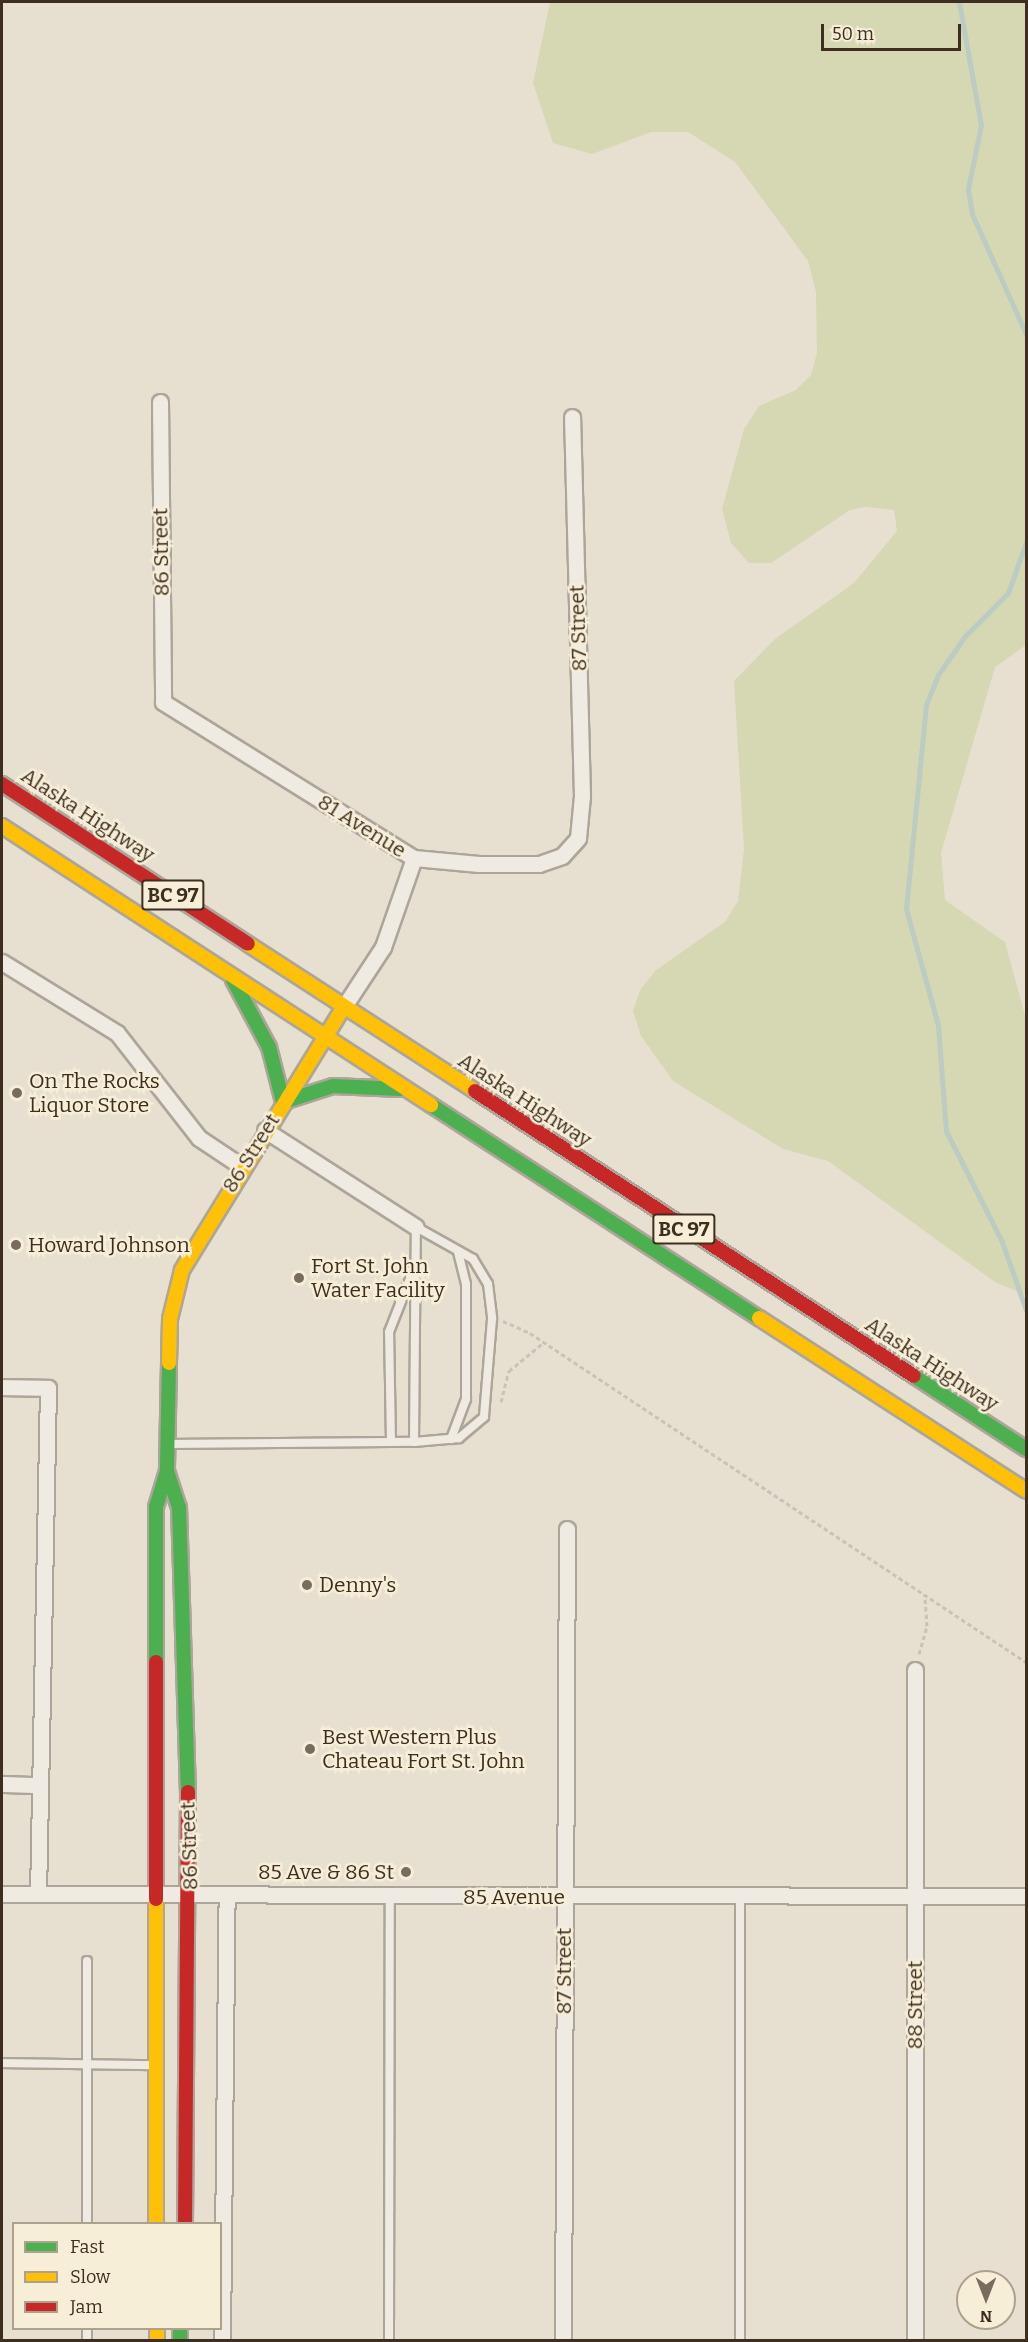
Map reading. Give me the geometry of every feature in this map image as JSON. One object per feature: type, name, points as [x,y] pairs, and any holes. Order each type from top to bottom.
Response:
[{"type":"main road","name":"Alaska Highway","points":[[2,784],[343,1008],[1026,1449]]},
{"type":"main road","name":"BC 97","points":[[2,826],[402,1089],[1026,1491]]},
{"type":"main road","points":[[231,977],[269,1047],[283,1102],[333,1086],[402,1089]]},
{"type":"main road","name":"86 Street","points":[[185,2222],[190,1895],[179,1507],[167,1471],[166,1359],[176,1290],[195,1244],[241,1167],[343,1008]]},
{"type":"main road","name":"86 Street","points":[[156,2222],[155,2065],[158,1895],[156,1507],[167,1471]]},
{"type":"street","name":"86 Street","points":[[159,402],[163,702]]},
{"type":"street","name":"87 Street","points":[[572,417],[582,796],[578,838]]},
{"type":"street","name":"81 Avenue","points":[[163,702],[414,858],[539,864],[562,856],[578,838]]},
{"type":"street","name":"86 Street","points":[[343,1008],[383,947],[414,858]]},
{"type":"street","points":[[2,962],[117,1033],[199,1137],[241,1167]]},
{"type":"street","points":[[265,1130],[416,1227]]},
{"type":"street","points":[[2,1387],[48,1388],[38,1785],[38,1894]]},
{"type":"street","name":"87 Street","points":[[563,2340],[567,1529]]},
{"type":"street","name":"88 Street","points":[[915,1671],[915,2340]]},
{"type":"street","points":[[2,1784],[38,1785]]},
{"type":"street","name":"85 Avenue","points":[[2,1894],[227,1897],[1026,1896]]},
{"type":"street","name":"86 Street","points":[[222,2340],[227,1897]]},
{"type":"lane","points":[[166,1444],[414,1443],[451,1439],[472,1431],[486,1410],[492,1318],[483,1271],[458,1251],[416,1227],[414,1443]]},
{"type":"lane","points":[[451,1439],[466,1399],[466,1284],[458,1251]]},
{"type":"lane","points":[[392,1443],[389,1332],[416,1264]]},
{"type":"lane","points":[[389,2340],[390,1897]]},
{"type":"lane","points":[[740,1897],[740,2340]]},
{"type":"lane","points":[[87,1961],[87,2222]]},
{"type":"lane","points":[[2,2063],[155,2065]]},
{"type":"path","points":[[492,1318],[544,1342],[1026,1662]]},
{"type":"path","points":[[501,1402],[509,1371],[544,1342]]},
{"type":"path","points":[[915,1671],[927,1626],[925,1594]]},
{"type":"green space","points":[[550,2],[1026,2],[1026,645],[995,667],[941,853],[945,900],[1005,942],[1026,1019],[1026,1295],[995,1282],[828,1161],[783,1149],[673,1081],[641,1036],[633,1011],[640,990],[656,970],[725,922],[738,901],[744,849],[734,681],[775,639],[854,583],[897,531],[894,510],[865,507],[850,510],[771,563],[749,563],[731,543],[722,509],[744,429],[759,406],[796,390],[811,375],[817,353],[816,292],[808,261],[735,162],[688,132],[651,132],[592,154],[553,143],[533,83]]},
{"type":"waterway","points":[[959,2],[981,125],[968,189],[972,214],[1026,334]]},
{"type":"waterway","points":[[1026,542],[1008,593],[965,636],[938,675],[926,705],[906,909],[938,1025],[946,1131],[1002,1242],[1026,1310]]},
{"type":"traffic: fast","points":[[233,980],[269,1047],[283,1102],[333,1086],[400,1089]]},
{"type":"traffic: fast","points":[[431,1105],[759,1318]]},
{"type":"traffic: fast","points":[[169,1363],[167,1471],[179,1507],[188,1792]]},
{"type":"traffic: fast","points":[[914,1376],[1026,1449]]},
{"type":"traffic: fast","points":[[156,1662],[156,1507],[167,1471]]},
{"type":"traffic: fast","points":[[180,2330],[180,2340]]},
{"type":"traffic: slow","points":[[2,826],[431,1105]]},
{"type":"traffic: slow","points":[[248,944],[475,1091]]},
{"type":"traffic: slow","points":[[169,1363],[170,1319],[182,1270],[343,1008]]},
{"type":"traffic: slow","points":[[759,1318],[1026,1491]]},
{"type":"traffic: slow","points":[[156,1899],[156,2222]]},
{"type":"traffic: slow","points":[[157,2330],[157,2340]]},
{"type":"traffic: jam","points":[[2,784],[248,944]]},
{"type":"traffic: jam","points":[[475,1091],[914,1376]]},
{"type":"traffic: jam","points":[[156,1662],[156,1899]]},
{"type":"traffic: jam","points":[[185,2222],[188,1792]]},
{"type":"place","name":"On The Rocks Liquor Store","points":[[17,1093]]},
{"type":"place","name":"Howard Johnson","points":[[16,1245]]},
{"type":"place","name":"Fort St. John Water Facility","points":[[299,1278]]},
{"type":"place","name":"Denny's","points":[[307,1585]]},
{"type":"place","name":"Best Western Plus Chateau Fort St. John","points":[[310,1749]]},
{"type":"place","name":"85 Ave & 86 St","points":[[406,1872]]}]
